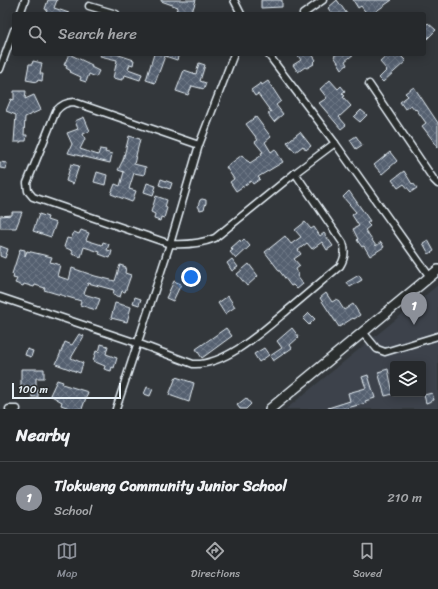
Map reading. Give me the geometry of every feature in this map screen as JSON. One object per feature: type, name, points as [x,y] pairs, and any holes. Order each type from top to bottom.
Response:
[{"type":"street","points":[[21,12],[25,0]]},
{"type":"street","points":[[234,0],[240,12]]},
{"type":"street","points":[[306,12],[323,0]]},
{"type":"street","points":[[88,6],[109,12]]},
{"type":"street","points":[[0,69],[12,36]]},
{"type":"street","points":[[116,409],[136,343],[170,244],[199,145],[233,56]]},
{"type":"street","points":[[270,56],[335,143],[430,277]]},
{"type":"street","points":[[369,84],[438,184]]},
{"type":"street","points":[[199,145],[74,102],[69,102],[64,104],[56,111],[27,183],[28,191],[33,197],[170,244],[183,245],[199,243],[214,238],[335,143]]},
{"type":"street","points":[[0,297],[193,364],[208,363],[231,353],[250,342],[340,266],[345,254],[343,243],[295,173]]},
{"type":"street","points":[[270,409],[438,270]]},
{"type":"street","points":[[363,332],[377,349],[385,352],[438,336]]},
{"type":"street","points":[[9,409],[17,409]]},
{"type":"shaded area","points":[[438,285],[438,409],[286,409]]},
{"type":"building","points":[[48,0],[57,0],[54,8],[66,12],[46,12],[47,10],[45,9]]},
{"type":"building","points":[[196,0],[192,12],[187,10],[186,12],[181,12],[176,10],[178,7],[161,1]]},
{"type":"building","points":[[261,0],[282,0],[282,7],[261,8]]},
{"type":"building","points":[[337,0],[346,12],[331,12],[328,8]]},
{"type":"building","points":[[353,0],[392,0],[375,12],[366,12],[361,6],[358,8]]},
{"type":"building","points":[[428,23],[436,30],[427,39],[426,38],[426,25]]},
{"type":"building","points":[[68,56],[73,56],[92,65],[91,67],[99,71],[96,77],[89,74],[86,82],[80,80],[81,77],[70,72],[71,71],[66,68],[67,66],[64,65]]},
{"type":"building","points":[[100,56],[122,56],[134,60],[133,65],[130,64],[128,69],[142,74],[140,80],[125,75],[122,80],[113,78],[117,60]]},
{"type":"building","points":[[153,56],[165,56],[155,83],[146,80]]},
{"type":"building","points":[[165,56],[178,56],[177,60]]},
{"type":"building","points":[[298,56],[313,56],[316,60],[313,63],[314,64],[307,68],[305,67],[298,72],[293,65],[301,60]]},
{"type":"building","points":[[334,56],[351,56],[345,61],[347,65],[342,69]]},
{"type":"building","points":[[387,56],[401,56],[406,61],[383,82],[379,78],[387,70],[380,62]]},
{"type":"building","points":[[33,61],[42,63],[40,74],[43,74],[42,81],[38,80],[37,82],[26,80],[29,64],[32,64]]},
{"type":"building","points":[[199,63],[205,65],[200,81],[206,83],[204,89],[192,86],[188,95],[176,91],[184,70],[196,74]]},
{"type":"building","points":[[330,80],[338,89],[341,86],[345,91],[342,93],[345,96],[343,97],[351,106],[339,117],[346,125],[341,129],[319,103],[327,98],[320,89]]},
{"type":"building","points":[[268,81],[281,101],[276,105],[283,114],[274,122],[268,114],[271,112],[258,94],[255,96],[251,90],[261,83],[262,85]]},
{"type":"building","points":[[414,87],[438,123],[438,147],[422,126],[426,123],[416,109],[415,110],[411,105],[405,109],[400,102],[408,96],[405,93]]},
{"type":"building","points":[[14,91],[26,91],[25,99],[34,95],[41,110],[25,117],[24,135],[27,135],[26,141],[21,142],[14,142],[16,115],[6,111],[11,99],[14,100]]},
{"type":"building","points":[[361,110],[367,115],[360,122],[354,117]]},
{"type":"building","points":[[84,117],[90,131],[83,134],[85,139],[80,149],[98,155],[100,149],[106,150],[105,152],[112,154],[110,163],[68,153],[72,144],[67,133],[78,129],[75,121]]},
{"type":"building","points":[[256,117],[271,137],[265,142],[271,152],[275,149],[283,162],[258,177],[260,179],[253,184],[251,181],[236,191],[230,182],[234,179],[226,167],[242,155],[250,163],[262,155],[261,153],[263,152],[255,142],[258,140],[246,124]]},
{"type":"building","points":[[300,132],[311,146],[306,150],[303,146],[295,152],[287,142]]},
{"type":"building","points":[[129,136],[140,139],[134,164],[146,167],[144,175],[134,173],[129,189],[136,191],[132,202],[111,194],[115,184],[120,186],[124,172],[118,170],[123,160]]},
{"type":"building","points":[[356,136],[362,145],[356,149],[350,140]]},
{"type":"building","points":[[390,152],[397,161],[382,174],[374,165]]},
{"type":"building","points":[[0,162],[7,163],[6,169],[0,168]]},
{"type":"building","points":[[71,164],[79,166],[73,184],[66,181]]},
{"type":"building","points":[[404,171],[412,184],[413,183],[417,188],[411,192],[404,184],[398,188],[392,180]]},
{"type":"building","points":[[97,172],[107,175],[105,185],[94,182]]},
{"type":"building","points":[[161,179],[172,183],[170,189],[159,185]]},
{"type":"building","points":[[147,183],[156,186],[153,195],[144,192]]},
{"type":"building","points":[[349,191],[370,221],[367,223],[370,226],[365,230],[376,246],[381,242],[384,247],[370,256],[364,246],[362,247],[357,240],[358,239],[353,229],[359,226],[352,215],[356,212],[343,197]]},
{"type":"building","points":[[156,196],[167,200],[165,207],[167,208],[164,218],[161,217],[160,221],[154,219],[155,214],[151,212]]},
{"type":"building","points":[[200,200],[206,200],[206,203],[204,209],[200,210],[198,206]]},
{"type":"building","points":[[12,212],[22,212],[16,228],[0,228],[0,216],[12,215]]},
{"type":"building","points":[[39,214],[48,217],[47,220],[56,223],[51,237],[33,231]]},
{"type":"building","points":[[305,222],[311,229],[314,227],[320,236],[324,233],[333,246],[327,250],[322,242],[312,249],[307,243],[298,250],[301,254],[294,259],[300,266],[296,269],[298,274],[297,276],[303,284],[297,289],[293,285],[291,286],[265,252],[285,236],[291,244],[301,237],[295,230]]},
{"type":"building","points":[[81,230],[89,233],[86,240],[102,245],[103,242],[109,244],[107,250],[112,251],[110,258],[99,254],[100,252],[84,247],[81,257],[72,254],[73,251],[64,247],[67,238],[71,239],[74,232],[79,234]]},
{"type":"building","points":[[244,239],[250,246],[236,259],[230,252],[233,250],[231,248],[240,240],[241,242]]},
{"type":"building","points":[[428,240],[434,251],[429,254],[423,243]]},
{"type":"building","points":[[0,246],[8,249],[5,258],[0,256]]},
{"type":"building","points":[[20,249],[25,250],[25,256],[27,251],[52,257],[50,262],[60,265],[57,276],[69,280],[72,268],[115,281],[120,265],[126,267],[125,273],[131,275],[125,292],[122,291],[120,297],[113,295],[114,290],[88,283],[84,294],[100,299],[96,310],[80,305],[81,301],[44,290],[45,288],[24,284],[23,286],[15,283],[17,279],[13,278],[14,275],[12,274]]},
{"type":"building","points":[[232,259],[238,267],[232,271],[227,263]]},
{"type":"building","points":[[249,264],[258,276],[247,286],[237,274]]},
{"type":"building","points":[[359,275],[362,280],[350,287],[347,282]]},
{"type":"building","points":[[174,281],[181,284],[173,301],[166,298]]},
{"type":"building","points":[[326,293],[332,302],[337,299],[344,310],[353,304],[360,315],[339,327],[320,298]]},
{"type":"building","points":[[228,296],[235,307],[225,314],[218,303]]},
{"type":"building","points":[[135,297],[141,299],[139,305],[133,303]]},
{"type":"building","points":[[115,303],[131,307],[127,322],[111,318]]},
{"type":"building","points":[[309,313],[315,319],[309,325],[303,319]]},
{"type":"building","points":[[226,328],[232,336],[202,358],[196,349]]},
{"type":"building","points":[[292,328],[299,337],[290,345],[292,348],[273,361],[270,356],[282,348],[277,341]]},
{"type":"building","points":[[79,334],[84,336],[71,358],[83,363],[80,373],[56,364],[65,342],[72,345]]},
{"type":"building","points":[[101,344],[108,346],[106,354],[117,358],[114,368],[112,367],[111,371],[104,369],[105,366],[93,361],[96,351],[99,352]]},
{"type":"building","points":[[264,348],[269,355],[259,362],[254,354]]},
{"type":"building","points":[[27,349],[33,351],[31,357],[25,355]]},
{"type":"building","points":[[21,369],[44,369],[44,378],[36,378],[36,390],[21,390]]},
{"type":"building","points":[[388,369],[390,379],[390,395],[385,396],[378,372]]},
{"type":"building","points":[[368,375],[375,398],[365,401],[366,403],[347,409],[328,409],[350,401],[348,393],[366,388],[362,377]]},
{"type":"building","points":[[176,377],[194,383],[189,402],[169,395]]},
{"type":"building","points":[[57,380],[63,382],[62,384],[88,392],[82,409],[72,409],[61,405],[62,402],[50,395]]},
{"type":"building","points":[[147,387],[153,389],[150,396],[144,394]]},
{"type":"building","points":[[32,390],[38,390],[38,397],[32,397]]},
{"type":"building","points":[[432,393],[434,400],[426,403],[424,397],[426,397],[426,394]]},
{"type":"building","points":[[246,398],[251,404],[246,409],[240,409],[237,405]]},
{"type":"place","name":"Tlokweng Community Junior School","points":[[414,325]]}]
